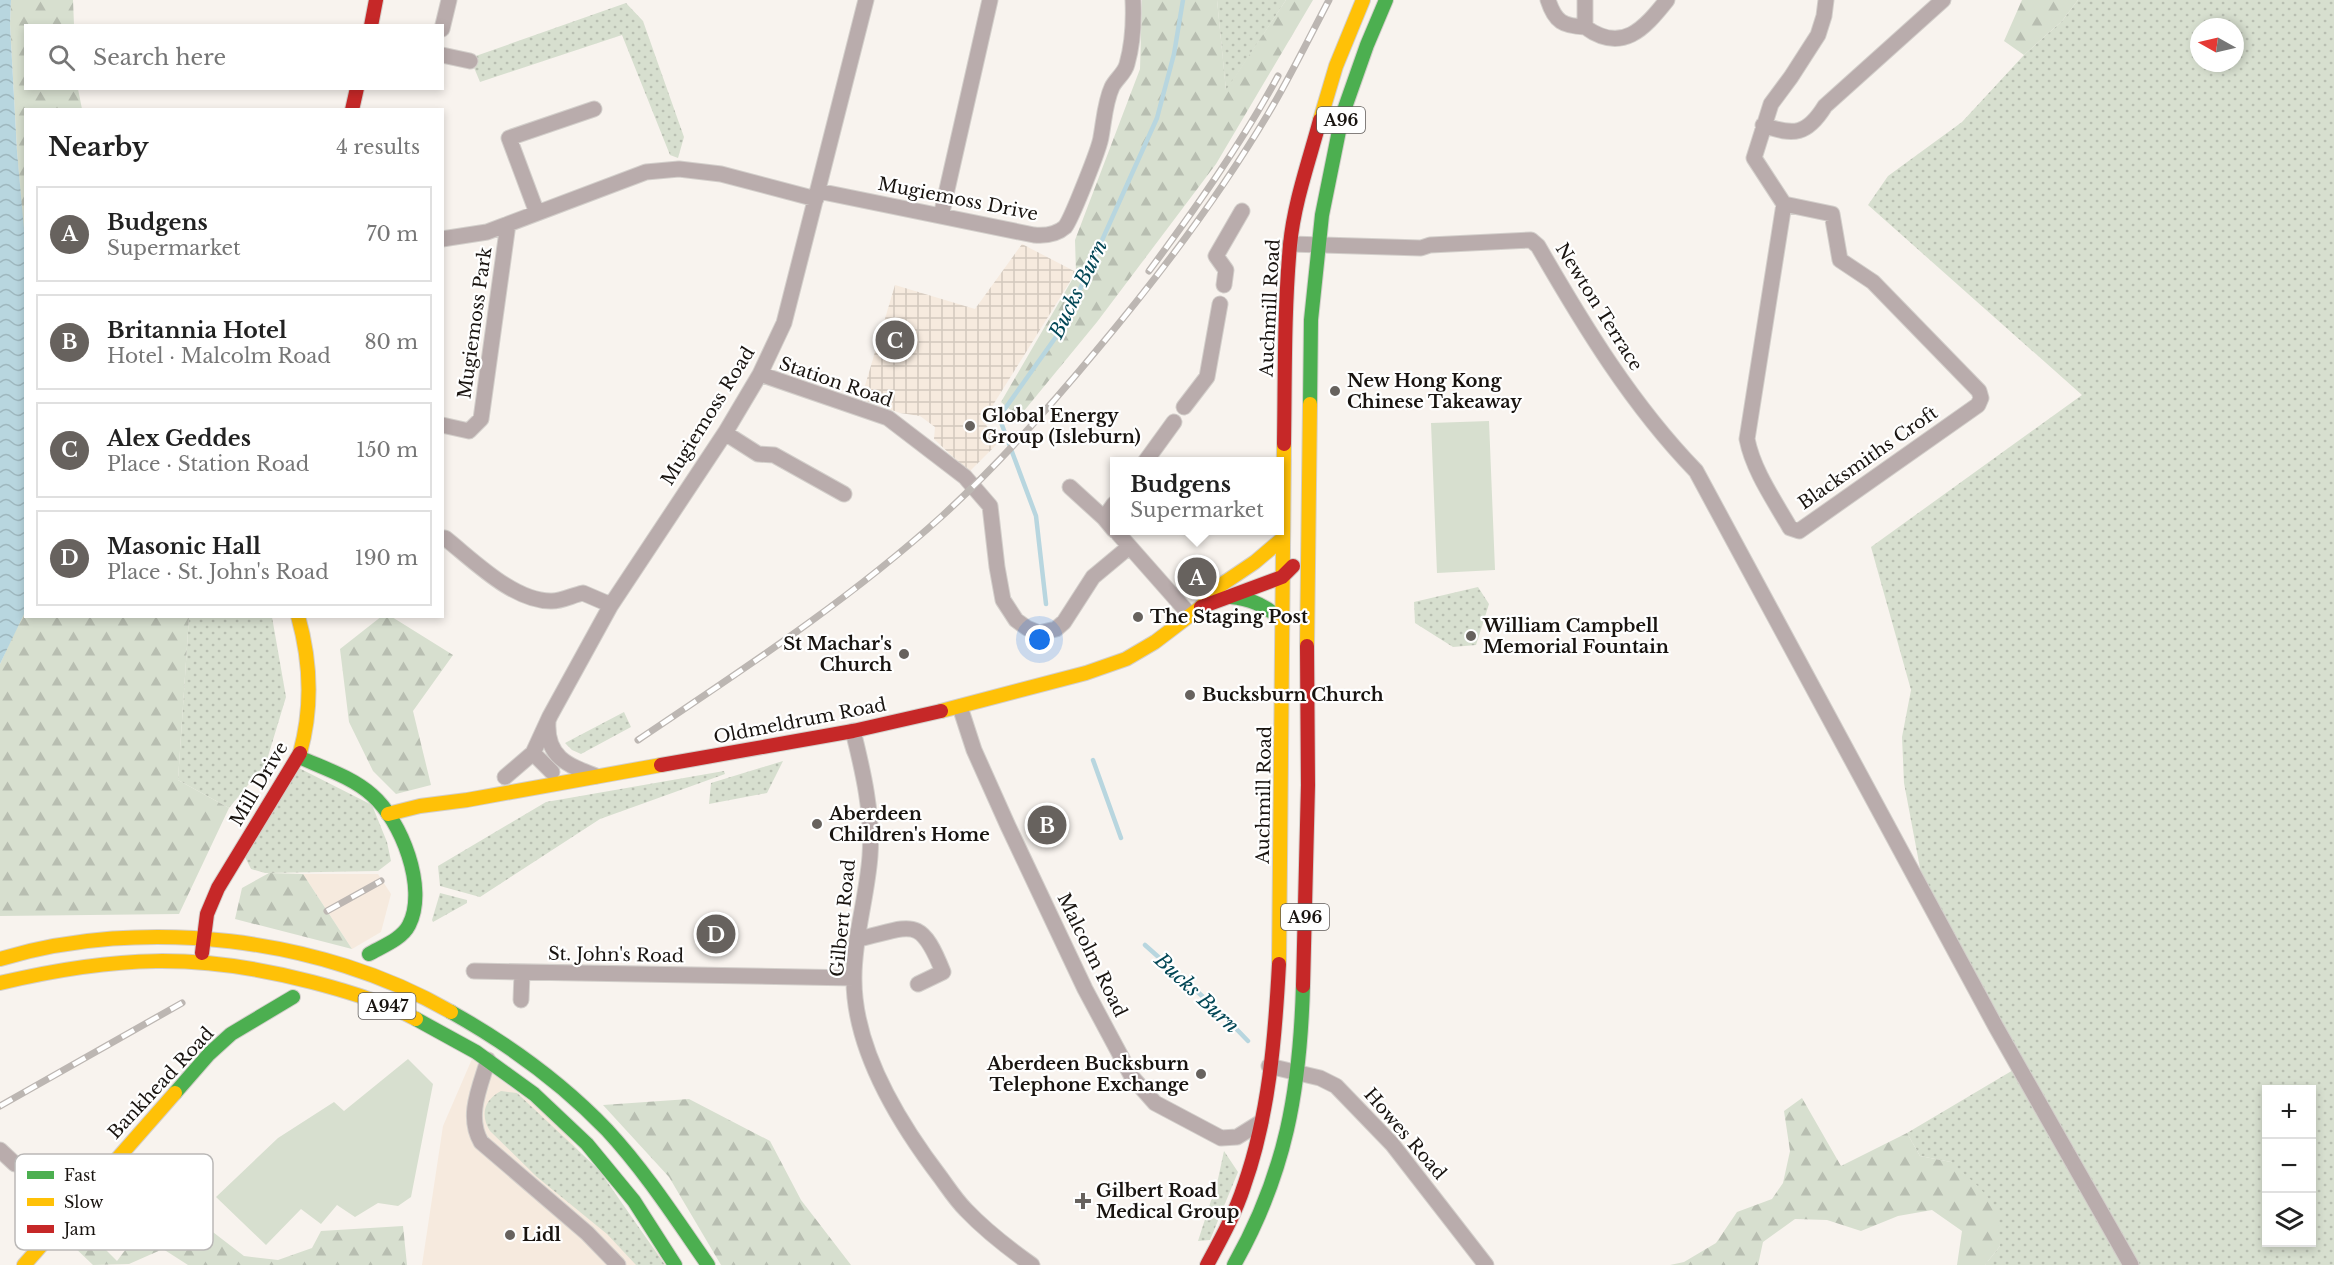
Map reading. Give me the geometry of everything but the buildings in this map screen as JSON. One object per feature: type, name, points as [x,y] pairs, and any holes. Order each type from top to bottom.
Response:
[{"type":"main road","points":[[371,24],[376,0]]},
{"type":"main road","name":"Auchmill Road","points":[[1283,457],[1286,289],[1290,243],[1298,198],[1319,119],[1336,66],[1363,0]]},
{"type":"main road","name":"A96","points":[[1234,1265],[1258,1219],[1277,1168],[1291,1115],[1298,1074],[1301,1045],[1308,794],[1307,550],[1310,331],[1326,189],[1342,116],[1367,45],[1386,0]]},
{"type":"main road","points":[[352,108],[357,90]]},
{"type":"main road","name":"Auchmill Road","points":[[1207,1265],[1230,1225],[1240,1202],[1255,1151],[1276,1014],[1281,928],[1282,535]]},
{"type":"main road","name":"Oldmeldrum Road","points":[[388,814],[420,806],[467,800],[853,731],[960,707],[1086,673],[1126,659],[1155,642],[1195,611],[1218,587],[1255,562],[1282,539]]},
{"type":"main road","name":"Oldmeldrum Road","points":[[1195,611],[1282,577],[1307,550]]},
{"type":"main road","points":[[1232,597],[1264,605],[1275,612],[1282,621]]},
{"type":"main road","name":"Mill Drive","points":[[201,961],[207,914],[218,888],[299,757],[306,728],[311,679],[307,645],[299,618]]},
{"type":"main road","points":[[299,757],[372,795],[395,826],[412,868],[417,900],[412,920],[403,933],[369,954]]},
{"type":"main road","name":"A947","points":[[0,959],[63,944],[90,941],[149,937],[204,938],[279,948],[357,969],[431,1000],[474,1023],[546,1074],[594,1116],[650,1182],[708,1265]]},
{"type":"main road","name":"A947","points":[[0,983],[77,966],[155,960],[201,961],[258,968],[325,983],[412,1016],[488,1060],[532,1092],[577,1133],[638,1204],[675,1265]]},
{"type":"main road","name":"Bankhead Road","points":[[121,1154],[209,1054],[231,1034],[293,997]]},
{"type":"main road","name":"Bankhead Road","points":[[24,1265],[37,1250]]},
{"type":"street","points":[[443,24],[449,0]]},
{"type":"street","name":"Mugiemoss Road","points":[[505,777],[533,753],[611,605],[724,433],[760,374],[784,323],[866,0]]},
{"type":"street","points":[[941,216],[990,0]]},
{"type":"street","name":"Mugiemoss Drive","points":[[444,239],[487,232],[646,172],[680,169],[721,174],[817,195],[941,216],[1034,235],[1052,234],[1064,227],[1081,192],[1101,137],[1101,127],[1112,86],[1127,68],[1133,34],[1133,0]]},
{"type":"street","points":[[1548,0],[1551,11],[1560,22],[1585,27],[1600,37],[1608,39],[1631,35],[1641,30],[1666,0]]},
{"type":"street","points":[[1585,0],[1585,27]]},
{"type":"street","points":[[1784,204],[1754,158],[1771,104],[1818,35],[1826,0]]},
{"type":"street","points":[[1763,125],[1781,132],[1792,133],[1805,130],[1817,119],[1825,106],[1943,0]]},
{"type":"street","points":[[444,55],[471,62]]},
{"type":"street","points":[[537,213],[510,138],[594,109]]},
{"type":"street","name":"Blacksmiths Croft","points":[[1784,204],[1832,214],[1840,260],[1873,282],[1979,391],[1981,398],[1978,405],[1799,531],[1790,528],[1763,480],[1747,439],[1784,204]]},
{"type":"street","points":[[1224,285],[1226,270],[1216,256],[1242,211]]},
{"type":"street","name":"Mugiemoss Park","points":[[444,425],[469,431],[481,419],[508,224]]},
{"type":"street","name":"Newton Terrace","points":[[1290,243],[1319,246],[1421,248],[1430,245],[1488,241],[1531,240],[1535,243],[1582,321],[1633,397],[1696,471],[1996,1027],[2131,1265]]},
{"type":"street","points":[[1184,407],[1207,377],[1220,303]]},
{"type":"street","name":"Station Road","points":[[760,374],[888,418],[965,477],[990,506],[1003,600],[1016,620],[1027,628],[1040,633],[1056,629],[1064,622],[1093,577],[1129,547]]},
{"type":"street","points":[[1148,457],[1173,422]]},
{"type":"street","points":[[724,433],[758,454],[774,454],[844,494]]},
{"type":"street","points":[[1070,487],[1110,525]]},
{"type":"street","points":[[1104,518],[1110,510]]},
{"type":"street","points":[[1119,535],[1195,611]]},
{"type":"street","points":[[444,538],[509,588],[536,600],[555,601],[584,592],[611,605]]},
{"type":"street","name":"Malcolm Road","points":[[960,707],[974,750],[1084,990],[1132,1077],[1155,1102],[1208,1133],[1221,1138],[1231,1139],[1261,1122]]},
{"type":"street","points":[[548,722],[547,732],[554,753],[573,767],[596,776]]},
{"type":"street","name":"Gilbert Road","points":[[853,731],[865,789],[870,829],[870,856],[854,978],[859,1020],[870,1058],[915,1144],[964,1209],[996,1239],[1032,1265]]},
{"type":"street","points":[[533,753],[552,772]]},
{"type":"street","points":[[858,939],[908,927],[919,930],[933,947],[944,972],[918,984]]},
{"type":"street","name":"St. John's Road","points":[[474,971],[854,978]]},
{"type":"street","points":[[521,1000],[522,973]]},
{"type":"street","points":[[488,1060],[474,1110],[475,1131],[481,1142],[587,1233],[618,1265]]},
{"type":"street","name":"Howes Road","points":[[1269,1066],[1320,1078],[1336,1086],[1392,1144],[1486,1265]]},
{"type":"street","points":[[0,1150],[15,1164]]},
{"type":"shaded area","points":[[1022,244],[1076,272],[983,421],[999,442],[969,472],[934,439],[935,427],[920,416],[900,413],[861,399],[895,285],[975,309]]},
{"type":"shaded area","points":[[303,874],[378,874],[391,894],[381,932],[352,949]]},
{"type":"shaded area","points":[[472,1059],[554,1119],[667,1265],[422,1265],[443,1126]]},
{"type":"green space","points":[[11,0],[73,0],[74,24],[24,24],[24,90],[78,90],[82,108],[24,108],[24,239],[17,151],[10,24]]},
{"type":"green space","points":[[1142,0],[1217,0],[1226,90],[1286,0],[1313,0],[1216,164],[1097,322],[1019,417],[1001,402],[1076,273],[1075,240],[1140,69]]},
{"type":"green space","points":[[1217,0],[1286,0],[1226,91]]},
{"type":"green space","points":[[2022,0],[2078,0],[2062,21],[2024,55],[2004,41]]},
{"type":"green space","points":[[2078,0],[2334,0],[2334,1265],[1985,1265],[2000,1246],[1951,1162],[1920,1156],[1907,1133],[2025,1063],[1923,884],[1904,783],[1902,737],[1911,690],[1871,547],[2082,395],[1868,205],[1888,176],[1962,122],[2024,55],[2062,21]]},
{"type":"green space","points":[[626,3],[643,21],[684,137],[678,158],[670,155],[622,35],[480,82],[470,58]]},
{"type":"green space","points":[[1489,421],[1495,570],[1437,573],[1431,423]]},
{"type":"green space","points":[[1478,587],[1489,604],[1476,645],[1453,647],[1415,623],[1414,602]]},
{"type":"green space","points":[[24,612],[24,618],[189,618],[178,780],[229,808],[179,914],[0,916],[0,664]]},
{"type":"green space","points":[[189,618],[272,618],[286,697],[266,763],[229,808],[178,780]]},
{"type":"green space","points":[[379,618],[394,618],[453,655],[413,711],[431,785],[396,794],[373,771],[349,722],[340,649]]},
{"type":"green space","points":[[624,712],[631,727],[581,754],[572,750],[565,743]]},
{"type":"green space","points":[[783,761],[767,793],[709,804],[711,783]]},
{"type":"green space","points":[[293,765],[372,805],[387,842],[391,861],[378,871],[265,873],[251,869],[244,855]]},
{"type":"green space","points":[[724,771],[725,774],[600,819],[480,897],[440,886],[438,866],[546,802]]},
{"type":"green space","points":[[269,873],[303,874],[352,949],[235,919],[242,888]]},
{"type":"green space","points":[[440,893],[467,900],[467,903],[433,922],[432,920]]},
{"type":"green space","points":[[408,1059],[433,1084],[411,1197],[398,1206],[378,1203],[355,1217],[337,1205],[321,1224],[301,1209],[266,1245],[216,1197],[278,1138],[334,1102],[344,1111]]},
{"type":"green space","points":[[501,1091],[517,1093],[599,1170],[665,1265],[636,1265],[607,1234],[537,1177],[490,1131],[485,1119],[485,1108],[487,1103]]},
{"type":"green space","points":[[1802,1098],[1841,1166],[1907,1133],[1920,1156],[1951,1162],[1979,1187],[1997,1209],[2000,1246],[1985,1265],[1957,1265],[1962,1231],[1932,1210],[1898,1216],[1861,1231],[1827,1220],[1795,1219],[1763,1242],[1758,1265],[1670,1265],[1684,1262],[1716,1243],[1737,1212],[1772,1199],[1783,1183],[1790,1151],[1784,1111]]},
{"type":"green space","points":[[689,1099],[770,1141],[801,1200],[851,1265],[721,1265],[669,1177],[603,1105]]},
{"type":"green space","points":[[1224,1151],[1238,1172],[1210,1240],[1198,1241],[1218,1179]]},
{"type":"green space","points":[[403,1226],[407,1265],[188,1265],[165,1250],[213,1250],[213,1232],[244,1256],[278,1260],[312,1248],[321,1231]]},
{"type":"green space","points":[[77,1250],[106,1250],[117,1261],[125,1250],[161,1250],[129,1264],[93,1265]]},
{"type":"water","points":[[0,0],[11,0],[10,24],[17,151],[24,230],[24,614],[0,664]]},
{"type":"waterway","name":"Bucks Burn","points":[[1046,604],[1036,516],[999,417],[1063,327],[1157,118],[1174,54],[1183,0]]},
{"type":"waterway","name":"Bucks Burn","points":[[1093,760],[1121,838]]},
{"type":"waterway","name":"Bucks Burn","points":[[1145,945],[1219,1011],[1248,1041]]},
{"type":"railway","points":[[638,740],[794,634],[906,548],[982,478],[1022,437],[1119,323],[1208,206],[1268,114],[1329,0]]},
{"type":"railway","points":[[1149,271],[1217,176],[1278,76]]},
{"type":"railway","points":[[327,911],[381,881]]},
{"type":"railway","points":[[0,1106],[182,1003]]},
{"type":"traffic: fast","points":[[1310,404],[1311,320],[1322,215],[1342,116],[1367,45],[1386,0]]},
{"type":"traffic: fast","points":[[1231,597],[1259,604],[1282,621]]},
{"type":"traffic: fast","points":[[299,757],[346,778],[372,795],[393,821],[408,856],[415,893],[414,910],[409,925],[397,938],[369,954]]},
{"type":"traffic: fast","points":[[1234,1265],[1252,1231],[1266,1197],[1287,1130],[1298,1061],[1303,986]]},
{"type":"traffic: fast","points":[[175,1093],[209,1054],[231,1034],[293,997]]},
{"type":"traffic: fast","points":[[451,1012],[493,1037],[533,1065],[589,1112],[634,1162],[708,1265]]},
{"type":"traffic: fast","points":[[416,1019],[476,1052],[534,1094],[587,1144],[634,1201],[675,1265]]},
{"type":"traffic: slow","points":[[1320,120],[1336,66],[1363,0]]},
{"type":"traffic: slow","points":[[1307,646],[1310,404]]},
{"type":"traffic: slow","points":[[1284,444],[1284,457]]},
{"type":"traffic: slow","points":[[1279,964],[1283,535]]},
{"type":"traffic: slow","points":[[941,711],[1086,673],[1126,659],[1155,642],[1201,607],[1218,587],[1255,562],[1282,539]]},
{"type":"traffic: slow","points":[[298,618],[306,650],[309,684],[307,718],[300,753]]},
{"type":"traffic: slow","points":[[388,814],[420,806],[467,800],[661,765]]},
{"type":"traffic: slow","points":[[0,959],[55,946],[113,939],[171,937],[230,941],[289,951],[346,966],[400,986],[451,1012]]},
{"type":"traffic: slow","points":[[0,983],[81,967],[156,961],[193,962],[271,972],[312,982],[365,997],[416,1019]]},
{"type":"traffic: slow","points":[[121,1154],[175,1093]]},
{"type":"traffic: slow","points":[[24,1265],[37,1250]]},
{"type":"traffic: jam","points":[[371,24],[376,0]]},
{"type":"traffic: jam","points":[[352,108],[357,90]]},
{"type":"traffic: jam","points":[[1284,444],[1290,245],[1298,198],[1320,120]]},
{"type":"traffic: jam","points":[[1201,607],[1282,577],[1293,566]]},
{"type":"traffic: jam","points":[[1303,986],[1308,785],[1307,646]]},
{"type":"traffic: jam","points":[[661,765],[853,731],[941,711]]},
{"type":"traffic: jam","points":[[202,953],[207,914],[218,888],[300,753]]},
{"type":"traffic: jam","points":[[1207,1265],[1227,1226],[1253,1159],[1265,1104],[1273,1048],[1279,964]]},
{"type":"place","name":"Alex Geddes","points":[[895,340]]},
{"type":"place","name":"New Hong Kong Chinese Takeaway","points":[[1335,391]]},
{"type":"place","name":"Global Energy Group (Isleburn)","points":[[970,426]]},
{"type":"place","name":"Budgens","points":[[1197,577]]},
{"type":"place","name":"The Staging Post","points":[[1138,617]]},
{"type":"place","name":"William Campbell Memorial Fountain","points":[[1471,636]]},
{"type":"place","name":"St Machar's Church","points":[[904,654]]},
{"type":"place","name":"Bucksburn Church","points":[[1190,695]]},
{"type":"place","name":"Aberdeen Children's Home","points":[[817,824]]},
{"type":"place","name":"Britannia Hotel","points":[[1047,825]]},
{"type":"place","name":"Masonic Hall","points":[[716,934]]},
{"type":"place","name":"Aberdeen Bucksburn Telephone Exchange","points":[[1201,1074]]},
{"type":"place","name":"Gilbert Road Medical Group","points":[[1083,1201]]},
{"type":"place","name":"Lidl","points":[[510,1235]]}]
